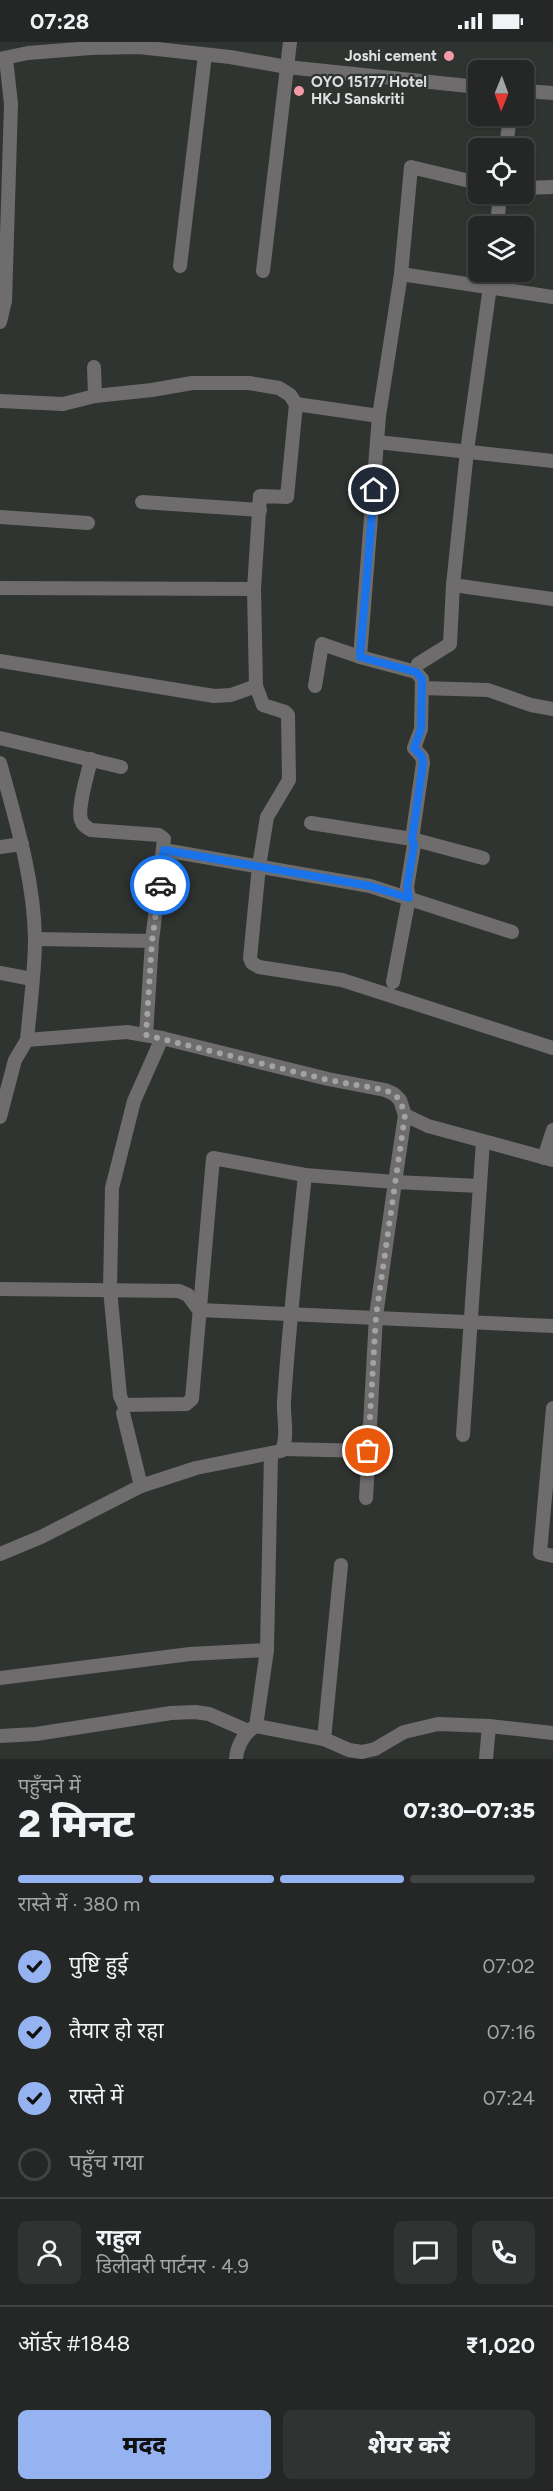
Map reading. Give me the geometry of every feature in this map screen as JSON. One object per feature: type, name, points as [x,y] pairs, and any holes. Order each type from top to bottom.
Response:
[{"type":"street","points":[[263,271],[290,42]]},
{"type":"street","points":[[0,322],[5,301],[12,104],[3,59],[28,53],[92,45],[139,47],[287,67],[468,86]]},
{"type":"street","points":[[180,266],[205,55]]},
{"type":"street","points":[[534,92],[553,93]]},
{"type":"street","points":[[360,657],[379,416],[401,274],[411,167],[468,181]]},
{"type":"street","points":[[534,188],[553,188]]},
{"type":"street","points":[[401,274],[553,297]]},
{"type":"street","points":[[418,664],[450,644],[453,585],[466,451],[491,282]]},
{"type":"street","points":[[94,367],[95,396]]},
{"type":"street","points":[[0,401],[63,404],[95,396],[152,390],[192,382],[249,383],[279,388],[290,395],[296,404],[287,496],[260,496],[254,589],[256,686],[262,705],[288,715],[289,780],[267,817],[258,866],[249,948],[252,963],[259,967],[342,980],[553,1048]]},
{"type":"street","points":[[296,404],[379,416]]},
{"type":"street","points":[[377,442],[553,462]]},
{"type":"street","points":[[142,502],[260,510]]},
{"type":"street","points":[[0,517],[88,523]]},
{"type":"street","points":[[453,585],[553,598]]},
{"type":"street","points":[[0,588],[254,589]]},
{"type":"street","points":[[315,686],[322,644],[416,672],[422,679],[421,729],[414,748],[422,757],[423,763],[407,887],[409,898],[393,982]]},
{"type":"street","points":[[0,661],[214,696],[231,695],[256,686]]},
{"type":"street","points":[[422,688],[488,690],[531,705],[553,709]]},
{"type":"street","points":[[0,738],[121,767]]},
{"type":"street","points":[[91,759],[80,819],[84,826],[91,830],[159,835],[164,839],[152,941],[146,1035]]},
{"type":"street","points":[[0,763],[22,844],[32,898],[34,939],[27,1040],[15,1060],[0,1117]]},
{"type":"street","points":[[311,823],[412,839],[483,858]]},
{"type":"street","points":[[0,847],[22,844]]},
{"type":"street","points":[[164,850],[370,886],[512,932]]},
{"type":"street","points":[[34,939],[152,941]]},
{"type":"street","points":[[0,973],[32,979]]},
{"type":"street","points":[[27,1040],[127,1032],[146,1035],[328,1080],[385,1090],[400,1100],[405,1115],[376,1316],[366,1498]]},
{"type":"street","points":[[162,1038],[134,1101],[112,1188],[110,1289],[120,1396],[124,1406],[190,1403],[193,1395],[213,1158],[305,1175],[480,1186]]},
{"type":"street","points":[[405,1115],[428,1126],[548,1159],[553,1130]]},
{"type":"street","points":[[463,1435],[483,1141]]},
{"type":"street","points":[[236,1759],[237,1752],[252,1728],[267,1650],[277,1451],[283,1410],[290,1313],[305,1175]]},
{"type":"street","points":[[0,1289],[179,1291],[188,1295],[199,1310]]},
{"type":"street","points":[[199,1310],[376,1316],[553,1326]]},
{"type":"street","points":[[553,1408],[540,1554],[553,1556]]},
{"type":"street","points":[[123,1413],[141,1486]]},
{"type":"street","points":[[0,1554],[41,1537],[141,1486],[196,1468],[277,1451],[368,1451]]},
{"type":"street","points":[[324,1740],[341,1565]]},
{"type":"street","points":[[0,1678],[190,1654],[267,1650]]},
{"type":"street","points":[[0,1736],[36,1734],[171,1713],[195,1712],[209,1714],[252,1728],[324,1740],[349,1750],[362,1752],[375,1749],[404,1732],[438,1724],[489,1726],[553,1733]]},
{"type":"street","points":[[486,1759],[489,1726]]},
{"type":"way so far","points":[[160,885],[152,941],[146,1035],[328,1080],[385,1090],[400,1100],[405,1115],[376,1316],[368,1451]]},
{"type":"place","name":"Joshi cement","points":[[449,56]]},
{"type":"place","name":"OYO 15177 Hotel HKJ Sanskriti","points":[[299,91]]},
{"type":"route","points":[[160,885],[164,850],[370,886],[409,898],[407,887],[423,763],[422,757],[414,751],[414,745],[421,729],[422,679],[416,672],[360,657],[374,490]]}]
